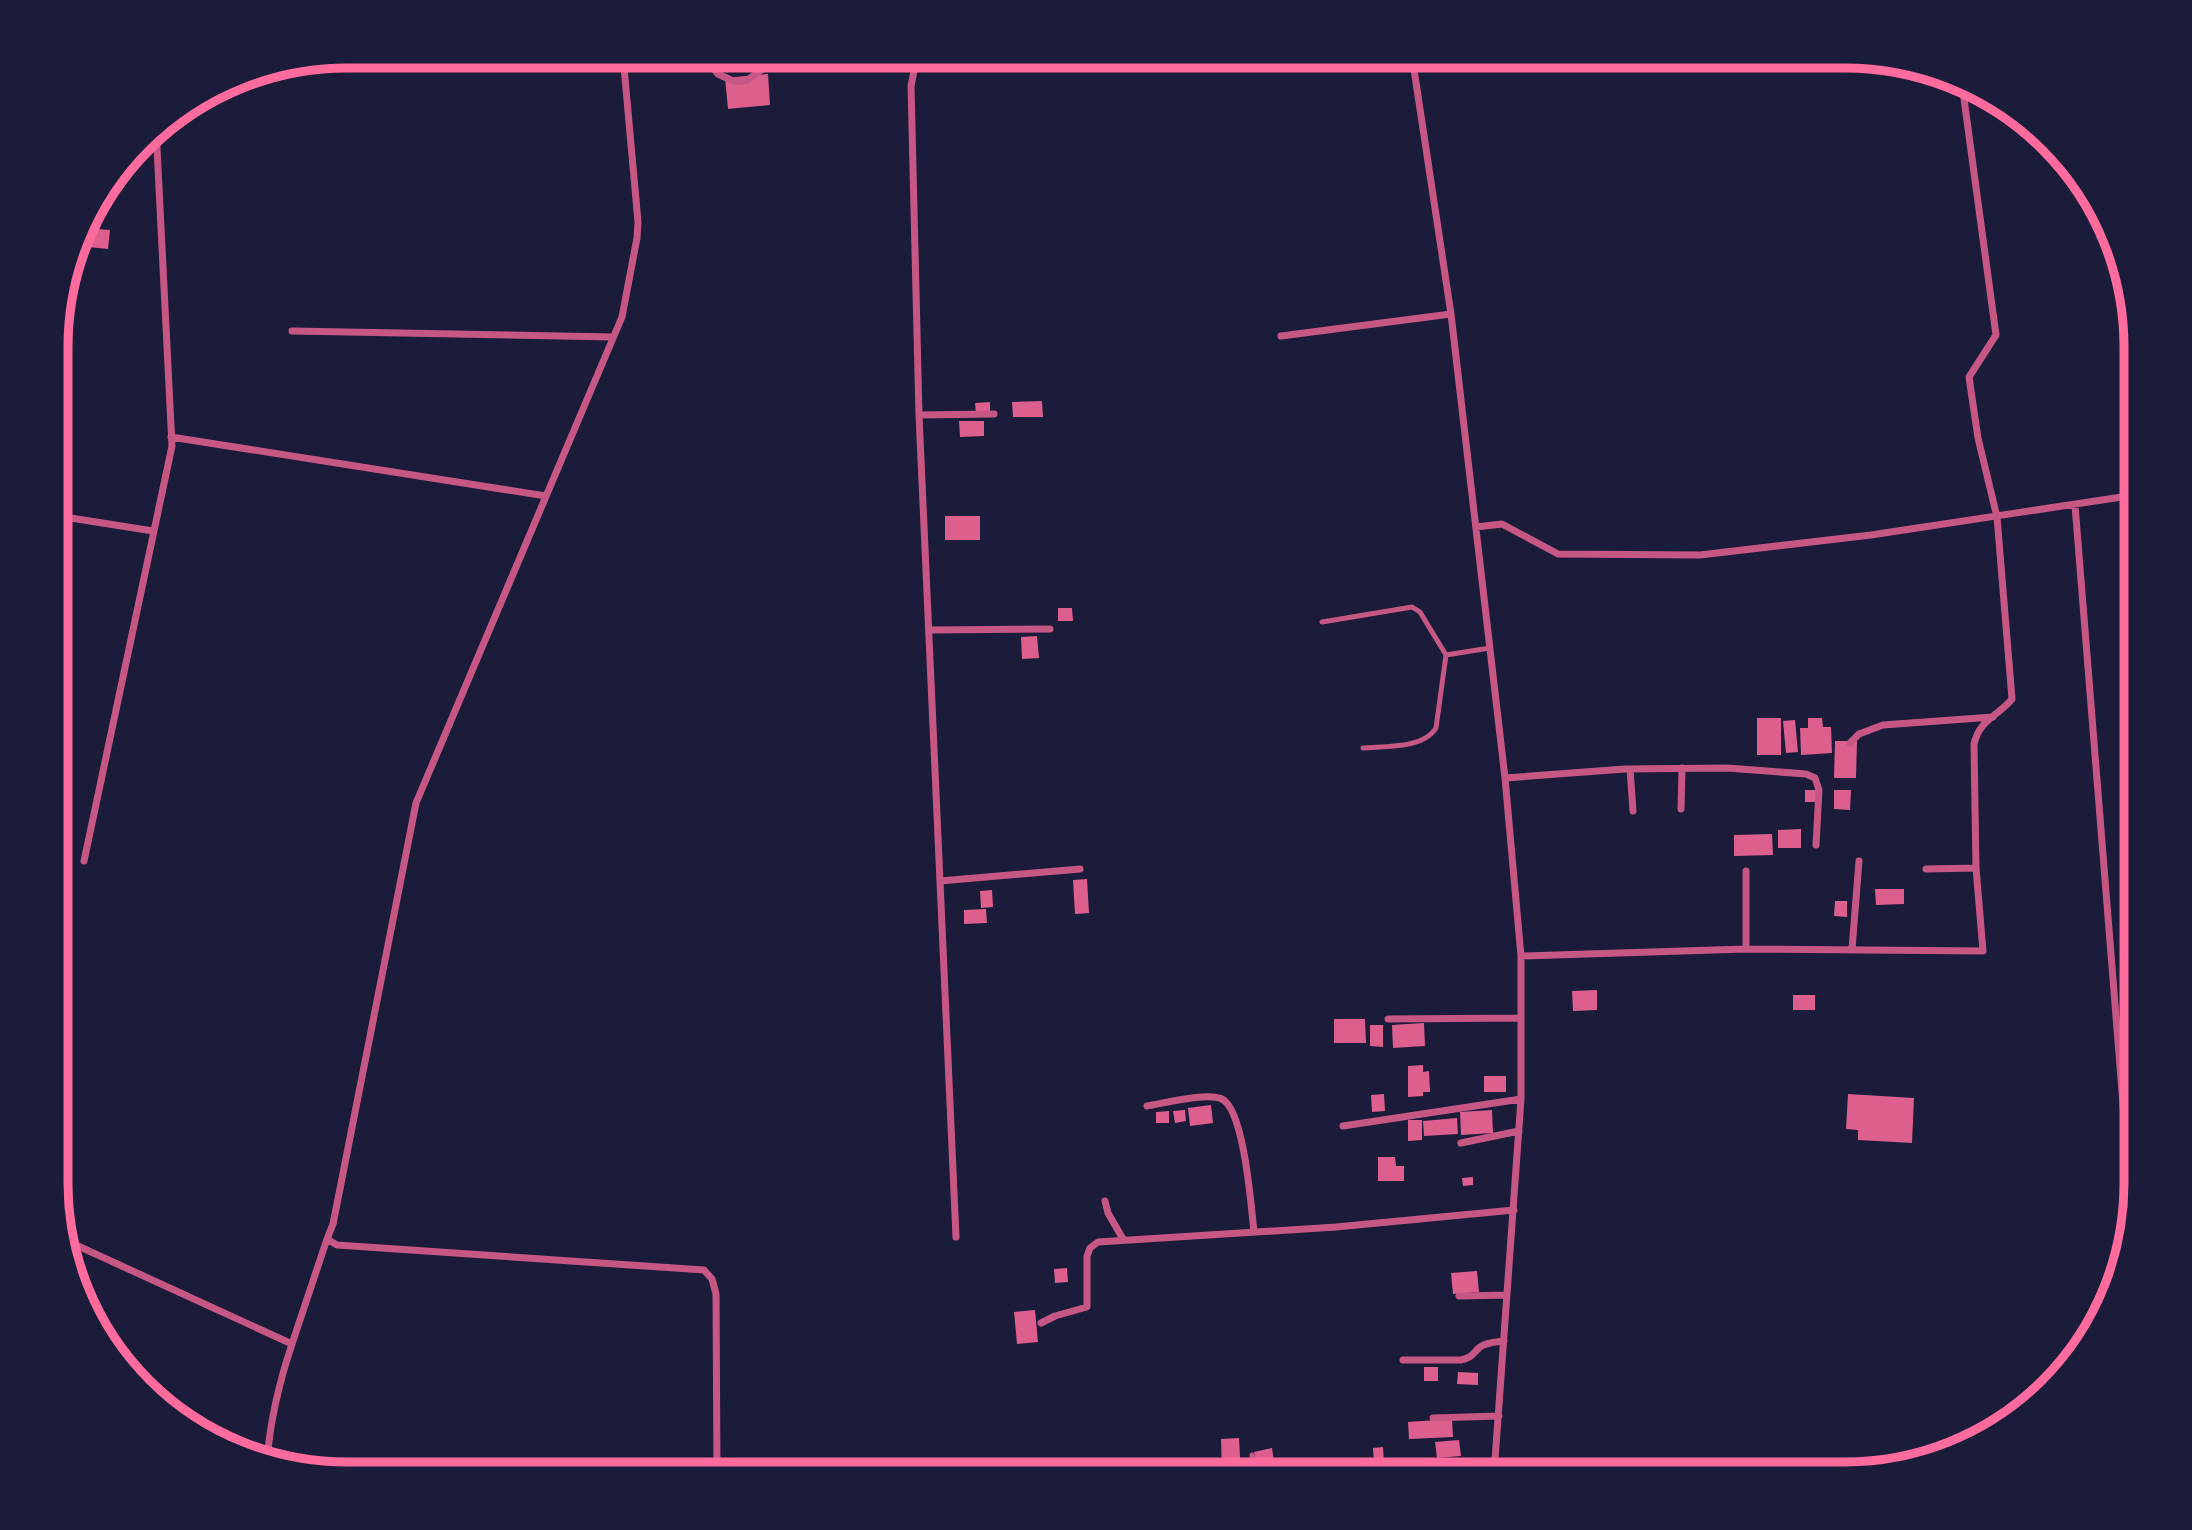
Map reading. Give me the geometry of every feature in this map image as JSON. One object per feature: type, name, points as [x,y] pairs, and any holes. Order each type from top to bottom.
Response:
[{"type":"street","points":[[268,1450],[269,1425],[279,1381],[333,1224],[416,803],[622,317],[637,238],[624,68]]},
{"type":"street","points":[[713,68],[718,74],[733,81],[746,81],[764,68]]},
{"type":"street","points":[[914,68],[911,86],[919,415],[956,1237]]},
{"type":"street","points":[[1414,68],[1451,314],[1505,778],[1521,956],[1521,1099],[1495,1462]]},
{"type":"street","points":[[1521,956],[1746,949],[1983,951],[1976,867],[1974,744],[1977,729],[2012,699],[1997,517],[1978,438],[1969,377],[1996,335],[1963,95]]},
{"type":"street","points":[[84,861],[172,446],[157,143]]},
{"type":"street","points":[[1281,336],[1451,314]]},
{"type":"street","points":[[292,331],[613,337]]},
{"type":"street","points":[[919,415],[994,414]]},
{"type":"street","points":[[171,437],[546,496]]},
{"type":"street","points":[[1476,527],[1502,524],[1558,554],[1700,555],[1871,535],[2124,497]]},
{"type":"street","points":[[2076,505],[2124,1116]]},
{"type":"street","points":[[68,518],[153,531]]},
{"type":"street","points":[[929,630],[1050,629]]},
{"type":"street","points":[[1850,743],[1859,734],[1883,725],[1993,716]]},
{"type":"street","points":[[1505,778],[1682,768],[1727,768],[1806,774],[1815,778],[1819,790],[1816,845]]},
{"type":"street","points":[[1681,808],[1682,768]]},
{"type":"street","points":[[1630,769],[1633,811]]},
{"type":"street","points":[[1852,949],[1859,861]]},
{"type":"street","points":[[1926,869],[1976,867]]},
{"type":"street","points":[[940,881],[1080,869]]},
{"type":"street","points":[[1746,871],[1746,949]]},
{"type":"street","points":[[1388,1019],[1521,1018]]},
{"type":"street","points":[[1147,1105],[1206,1097],[1220,1098],[1231,1106],[1241,1134],[1254,1232]]},
{"type":"street","points":[[1343,1126],[1521,1099]]},
{"type":"street","points":[[1461,1143],[1519,1131]]},
{"type":"street","points":[[1105,1201],[1108,1213],[1123,1239]]},
{"type":"street","points":[[1041,1323],[1055,1315],[1087,1307],[1086,1270],[1090,1248],[1097,1242],[1336,1227],[1514,1210]]},
{"type":"street","points":[[327,1239],[337,1245],[704,1270],[712,1279],[716,1294],[717,1462]]},
{"type":"street","points":[[76,1245],[292,1344]]},
{"type":"street","points":[[1459,1296],[1507,1295]]},
{"type":"street","points":[[1403,1360],[1461,1360],[1470,1358],[1488,1343],[1504,1341]]},
{"type":"street","points":[[1433,1418],[1499,1416]]},
{"type":"lane","points":[[1322,622],[1412,607],[1420,612],[1446,655],[1436,728],[1430,737],[1422,742],[1363,748]]},
{"type":"lane","points":[[1446,655],[1490,648]]},
{"type":"lane","points":[[1252,1455],[1253,1462]]},
{"type":"building","points":[[768,74],[770,105],[728,109],[725,78]]},
{"type":"building","points":[[95,229],[110,230],[108,249],[87,247]]},
{"type":"building","points":[[1042,401],[1043,417],[1013,417],[1012,402]]},
{"type":"building","points":[[990,402],[990,413],[976,414],[975,403]]},
{"type":"building","points":[[959,421],[984,421],[984,436],[960,437]]},
{"type":"building","points":[[945,516],[980,516],[980,540],[945,540]]},
{"type":"building","points":[[1058,608],[1072,608],[1073,621],[1058,621]]},
{"type":"building","points":[[1037,636],[1039,658],[1022,659],[1021,637]]},
{"type":"building","points":[[1757,718],[1781,718],[1781,755],[1757,755]]},
{"type":"building","points":[[1808,718],[1822,718],[1823,727],[1831,727],[1832,753],[1801,755],[1800,728],[1808,728]]},
{"type":"building","points":[[1795,720],[1798,752],[1786,753],[1783,721]]},
{"type":"building","points":[[1835,741],[1857,741],[1856,778],[1834,778]]},
{"type":"building","points":[[1805,790],[1817,790],[1817,802],[1805,802]]},
{"type":"building","points":[[1834,790],[1851,790],[1850,810],[1834,809]]},
{"type":"building","points":[[1801,829],[1801,848],[1778,848],[1778,830]]},
{"type":"building","points":[[1772,834],[1773,855],[1734,856],[1734,835]]},
{"type":"building","points":[[1087,879],[1089,913],[1075,914],[1073,880]]},
{"type":"building","points":[[1875,889],[1904,889],[1904,904],[1876,905]]},
{"type":"building","points":[[992,890],[993,907],[981,908],[980,891]]},
{"type":"building","points":[[1835,901],[1847,901],[1847,917],[1834,916]]},
{"type":"building","points":[[986,909],[987,923],[964,924],[964,910]]},
{"type":"building","points":[[1597,990],[1597,1010],[1573,1011],[1572,991]]},
{"type":"building","points":[[1793,995],[1815,995],[1815,1010],[1793,1010]]},
{"type":"building","points":[[1334,1019],[1365,1019],[1366,1043],[1334,1043]]},
{"type":"building","points":[[1424,1023],[1425,1046],[1393,1048],[1392,1025]]},
{"type":"building","points":[[1370,1025],[1383,1025],[1383,1047],[1370,1046]]},
{"type":"building","points":[[1423,1065],[1423,1072],[1429,1071],[1430,1092],[1423,1092],[1423,1096],[1408,1097],[1408,1066]]},
{"type":"building","points":[[1484,1076],[1506,1076],[1506,1092],[1484,1092]]},
{"type":"building","points":[[1384,1094],[1385,1111],[1372,1112],[1371,1095]]},
{"type":"building","points":[[1848,1094],[1914,1098],[1912,1143],[1858,1140],[1858,1130],[1846,1129]]},
{"type":"building","points":[[1211,1105],[1213,1123],[1190,1126],[1188,1108]]},
{"type":"building","points":[[1185,1110],[1186,1121],[1175,1123],[1173,1111]]},
{"type":"building","points":[[1492,1110],[1493,1133],[1461,1135],[1460,1112]]},
{"type":"building","points":[[1169,1111],[1169,1123],[1156,1123],[1156,1112]]},
{"type":"building","points":[[1457,1118],[1458,1134],[1424,1136],[1423,1121]]},
{"type":"building","points":[[1408,1120],[1422,1120],[1422,1140],[1408,1141]]},
{"type":"building","points":[[1378,1157],[1395,1157],[1396,1166],[1404,1166],[1404,1181],[1378,1181]]},
{"type":"building","points":[[1473,1177],[1473,1185],[1463,1186],[1462,1178]]},
{"type":"building","points":[[1067,1268],[1068,1282],[1055,1283],[1054,1269]]},
{"type":"building","points":[[1477,1271],[1479,1292],[1453,1294],[1451,1273]]},
{"type":"building","points":[[1035,1310],[1038,1342],[1017,1344],[1014,1312]]},
{"type":"building","points":[[1424,1367],[1438,1367],[1438,1381],[1424,1381]]},
{"type":"building","points":[[1458,1372],[1478,1373],[1478,1385],[1457,1384]]},
{"type":"building","points":[[1452,1419],[1453,1437],[1409,1439],[1408,1422]]},
{"type":"building","points":[[1239,1438],[1240,1462],[1222,1462],[1221,1439]]},
{"type":"building","points":[[1459,1440],[1461,1456],[1437,1458],[1435,1442]]},
{"type":"building","points":[[1383,1447],[1384,1462],[1374,1462],[1373,1448]]},
{"type":"building","points":[[1272,1448],[1274,1462],[1256,1462],[1254,1452]]}]
